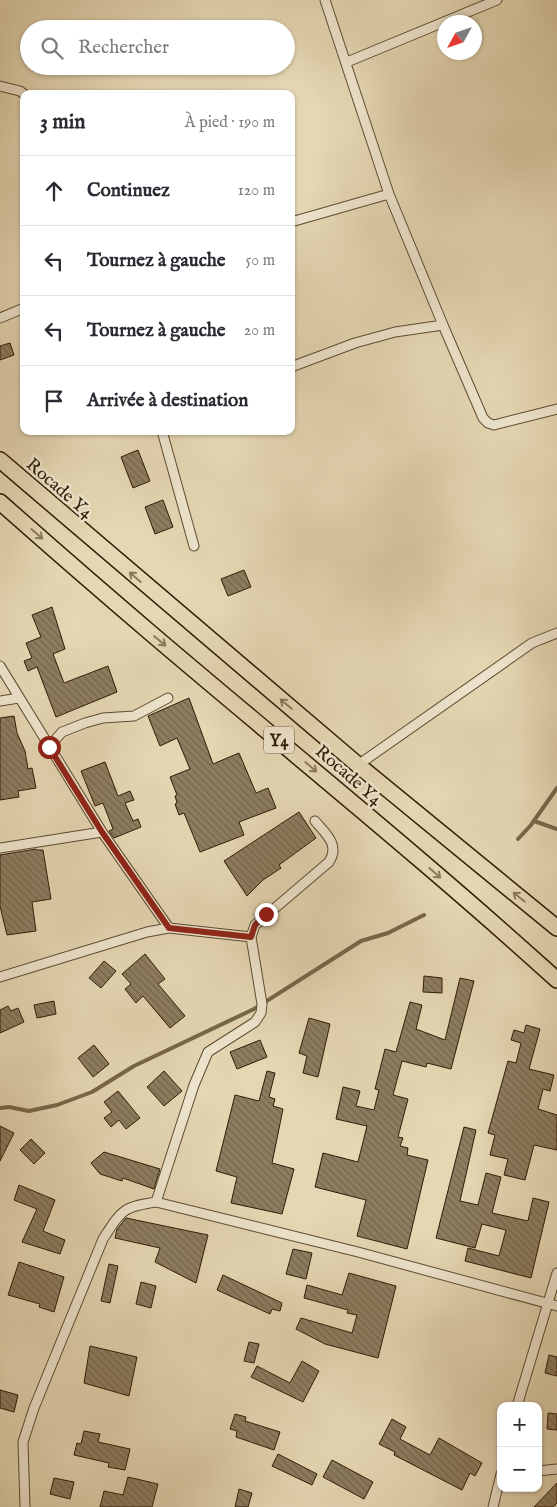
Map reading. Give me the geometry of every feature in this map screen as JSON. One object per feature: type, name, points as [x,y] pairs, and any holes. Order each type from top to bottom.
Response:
[{"type":"highway","name":"Rocade Y4","points":[[0,460],[358,765],[557,928]]},
{"type":"highway","name":"Rocade Y4","points":[[0,502],[160,642],[508,936],[557,980]]},
{"type":"street","points":[[325,0],[389,194],[483,418],[488,424],[494,425],[557,409]]},
{"type":"street","points":[[347,62],[497,0]]},
{"type":"street","points":[[0,86],[20,90]]},
{"type":"street","points":[[295,221],[389,194]]},
{"type":"street","points":[[0,318],[20,310]]},
{"type":"street","points":[[295,365],[355,342],[395,332],[443,325]]},
{"type":"street","points":[[163,435],[194,546]]},
{"type":"street","points":[[358,765],[532,643],[557,633]]},
{"type":"street","points":[[0,666],[102,832],[169,928]]},
{"type":"street","points":[[0,702],[19,698]]},
{"type":"street","points":[[49,747],[62,732],[103,718],[134,716],[168,698]]},
{"type":"street","points":[[156,1202],[194,1086],[208,1052],[255,1022],[261,1013],[262,1004],[251,937],[255,925],[329,862],[334,854],[333,842],[315,821]]},
{"type":"street","points":[[0,848],[102,832]]},
{"type":"street","points":[[0,977],[147,932],[169,928],[251,937]]},
{"type":"street","points":[[25,1507],[23,1442],[34,1408],[103,1239],[117,1218],[130,1206],[156,1202],[320,1242],[553,1305]]},
{"type":"street","points":[[518,1402],[553,1305],[557,1273]]},
{"type":"street","points":[[542,1471],[557,1469]]},
{"type":"street","points":[[493,1507],[497,1492]]},
{"type":"building","points":[[10,343],[14,355],[0,360],[0,346]]},
{"type":"building","points":[[138,450],[150,481],[133,488],[121,457]]},
{"type":"building","points":[[163,500],[173,527],[155,534],[145,507]]},
{"type":"building","points":[[244,570],[251,587],[228,596],[221,579]]},
{"type":"building","points":[[52,607],[65,649],[53,654],[64,683],[108,666],[117,692],[56,717],[37,667],[28,671],[24,661],[32,658],[26,643],[41,637],[32,615]]},
{"type":"building","points":[[189,698],[213,764],[239,753],[256,793],[268,788],[276,808],[239,822],[244,835],[200,852],[184,813],[179,815],[175,804],[177,803],[175,796],[177,795],[170,777],[190,769],[177,738],[160,746],[148,716]]},
{"type":"building","points":[[14,716],[17,733],[25,751],[28,769],[32,768],[36,788],[18,791],[19,797],[0,800],[0,718]]},
{"type":"building","points":[[105,762],[118,796],[130,791],[134,800],[125,803],[133,821],[138,819],[141,827],[114,838],[109,831],[113,829],[103,803],[95,806],[81,771]]},
{"type":"building","points":[[299,812],[316,838],[279,865],[281,868],[263,880],[247,896],[224,861]]},
{"type":"building","points":[[36,849],[43,850],[51,899],[32,902],[36,931],[7,935],[0,906],[0,855]]},
{"type":"building","points":[[145,954],[165,979],[158,984],[185,1016],[170,1028],[143,996],[136,1003],[125,989],[131,984],[122,974]]},
{"type":"building","points":[[104,961],[116,971],[101,988],[89,978]]},
{"type":"building","points":[[424,976],[442,978],[442,993],[423,992]]},
{"type":"building","points":[[460,978],[474,981],[451,1069],[427,1063],[426,1067],[402,1061],[393,1095],[408,1099],[398,1137],[403,1138],[400,1146],[408,1148],[407,1155],[428,1160],[407,1249],[357,1236],[366,1200],[315,1187],[323,1153],[358,1162],[367,1126],[336,1119],[343,1087],[360,1091],[356,1106],[374,1110],[379,1090],[375,1089],[385,1049],[396,1052],[410,1002],[422,1005],[416,1029],[445,1040]]},
{"type":"building","points":[[54,1001],[56,1014],[37,1018],[34,1005]]},
{"type":"building","points":[[8,1006],[11,1011],[18,1008],[24,1022],[0,1033],[0,1010]]},
{"type":"building","points":[[309,1018],[330,1024],[318,1077],[303,1073],[307,1056],[299,1053]]},
{"type":"building","points":[[526,1025],[540,1029],[529,1069],[554,1075],[550,1091],[543,1089],[538,1109],[557,1115],[557,1150],[534,1145],[525,1180],[504,1175],[508,1159],[490,1155],[495,1135],[488,1133],[508,1061],[516,1063],[521,1043],[511,1040],[514,1030],[524,1033]]},
{"type":"building","points":[[260,1040],[267,1057],[237,1069],[230,1052]]},
{"type":"building","points":[[94,1045],[109,1064],[93,1077],[78,1058]]},
{"type":"building","points":[[164,1071],[182,1091],[164,1106],[147,1087]]},
{"type":"building","points":[[267,1071],[275,1073],[269,1097],[275,1099],[273,1106],[283,1109],[272,1163],[294,1169],[282,1214],[231,1203],[237,1177],[216,1171],[235,1095],[259,1101]]},
{"type":"building","points":[[118,1091],[140,1118],[126,1129],[119,1120],[111,1127],[104,1118],[112,1112],[104,1102]]},
{"type":"building","points":[[0,1126],[14,1133],[0,1161]]},
{"type":"building","points":[[464,1127],[476,1130],[460,1201],[478,1205],[486,1173],[501,1177],[492,1213],[528,1221],[533,1198],[549,1202],[531,1278],[465,1261],[468,1248],[499,1256],[506,1230],[482,1224],[475,1248],[436,1238]]},
{"type":"building","points":[[31,1139],[45,1153],[34,1164],[20,1150]]},
{"type":"building","points":[[104,1152],[160,1169],[154,1189],[123,1178],[122,1181],[100,1174],[91,1163]]},
{"type":"building","points":[[19,1185],[55,1200],[43,1231],[65,1240],[60,1254],[22,1242],[37,1209],[14,1200]]},
{"type":"building","points":[[126,1218],[208,1235],[196,1283],[155,1262],[160,1248],[115,1238],[117,1229]]},
{"type":"building","points":[[293,1249],[312,1253],[306,1279],[286,1274]]},
{"type":"building","points":[[19,1262],[64,1277],[54,1312],[39,1307],[40,1304],[8,1295]]},
{"type":"building","points":[[109,1264],[118,1266],[110,1303],[101,1301]]},
{"type":"building","points":[[349,1273],[396,1286],[378,1358],[325,1344],[296,1329],[301,1318],[352,1333],[357,1315],[347,1313],[348,1310],[304,1298],[307,1285],[342,1295]]},
{"type":"building","points":[[223,1275],[282,1303],[280,1311],[272,1309],[270,1314],[217,1290]]},
{"type":"building","points":[[141,1282],[156,1286],[151,1308],[136,1304]]},
{"type":"building","points":[[249,1342],[259,1344],[254,1363],[244,1361]]},
{"type":"building","points":[[90,1346],[137,1357],[129,1396],[84,1383]]},
{"type":"building","points":[[549,1355],[557,1357],[557,1376],[545,1373]]},
{"type":"building","points":[[302,1361],[319,1371],[303,1402],[251,1377],[257,1366],[290,1383]]},
{"type":"building","points":[[0,1390],[18,1395],[14,1412],[0,1408]]},
{"type":"building","points":[[548,1413],[557,1414],[557,1430],[547,1429]]},
{"type":"building","points":[[235,1414],[246,1417],[245,1421],[280,1432],[274,1450],[236,1437],[237,1431],[230,1429]]},
{"type":"building","points":[[392,1419],[406,1427],[400,1439],[430,1455],[439,1438],[482,1463],[475,1476],[470,1473],[462,1490],[394,1455],[395,1452],[379,1444]]},
{"type":"building","points":[[84,1431],[100,1434],[98,1442],[130,1449],[125,1470],[108,1467],[109,1463],[74,1455],[77,1443],[81,1444]]},
{"type":"building","points":[[278,1454],[317,1474],[312,1485],[272,1466]]},
{"type":"building","points":[[332,1460],[373,1482],[364,1499],[323,1477]]},
{"type":"building","points":[[128,1477],[158,1484],[152,1507],[100,1507],[104,1491],[123,1495]]},
{"type":"building","points":[[54,1478],[74,1482],[70,1499],[50,1494]]},
{"type":"building","points":[[557,1483],[557,1503],[553,1507],[534,1507]]},
{"type":"building","points":[[239,1489],[252,1493],[248,1507],[235,1507]]},
{"type":"waterway","points":[[518,839],[531,825],[557,788]]},
{"type":"waterway","points":[[534,821],[557,829]]},
{"type":"waterway","points":[[0,1108],[9,1107],[29,1111],[57,1105],[92,1092],[134,1066],[254,1009],[361,941],[388,933],[424,915]]},
{"type":"route","points":[[49,747],[102,832],[169,928],[251,937],[255,925],[266,914]]}]
